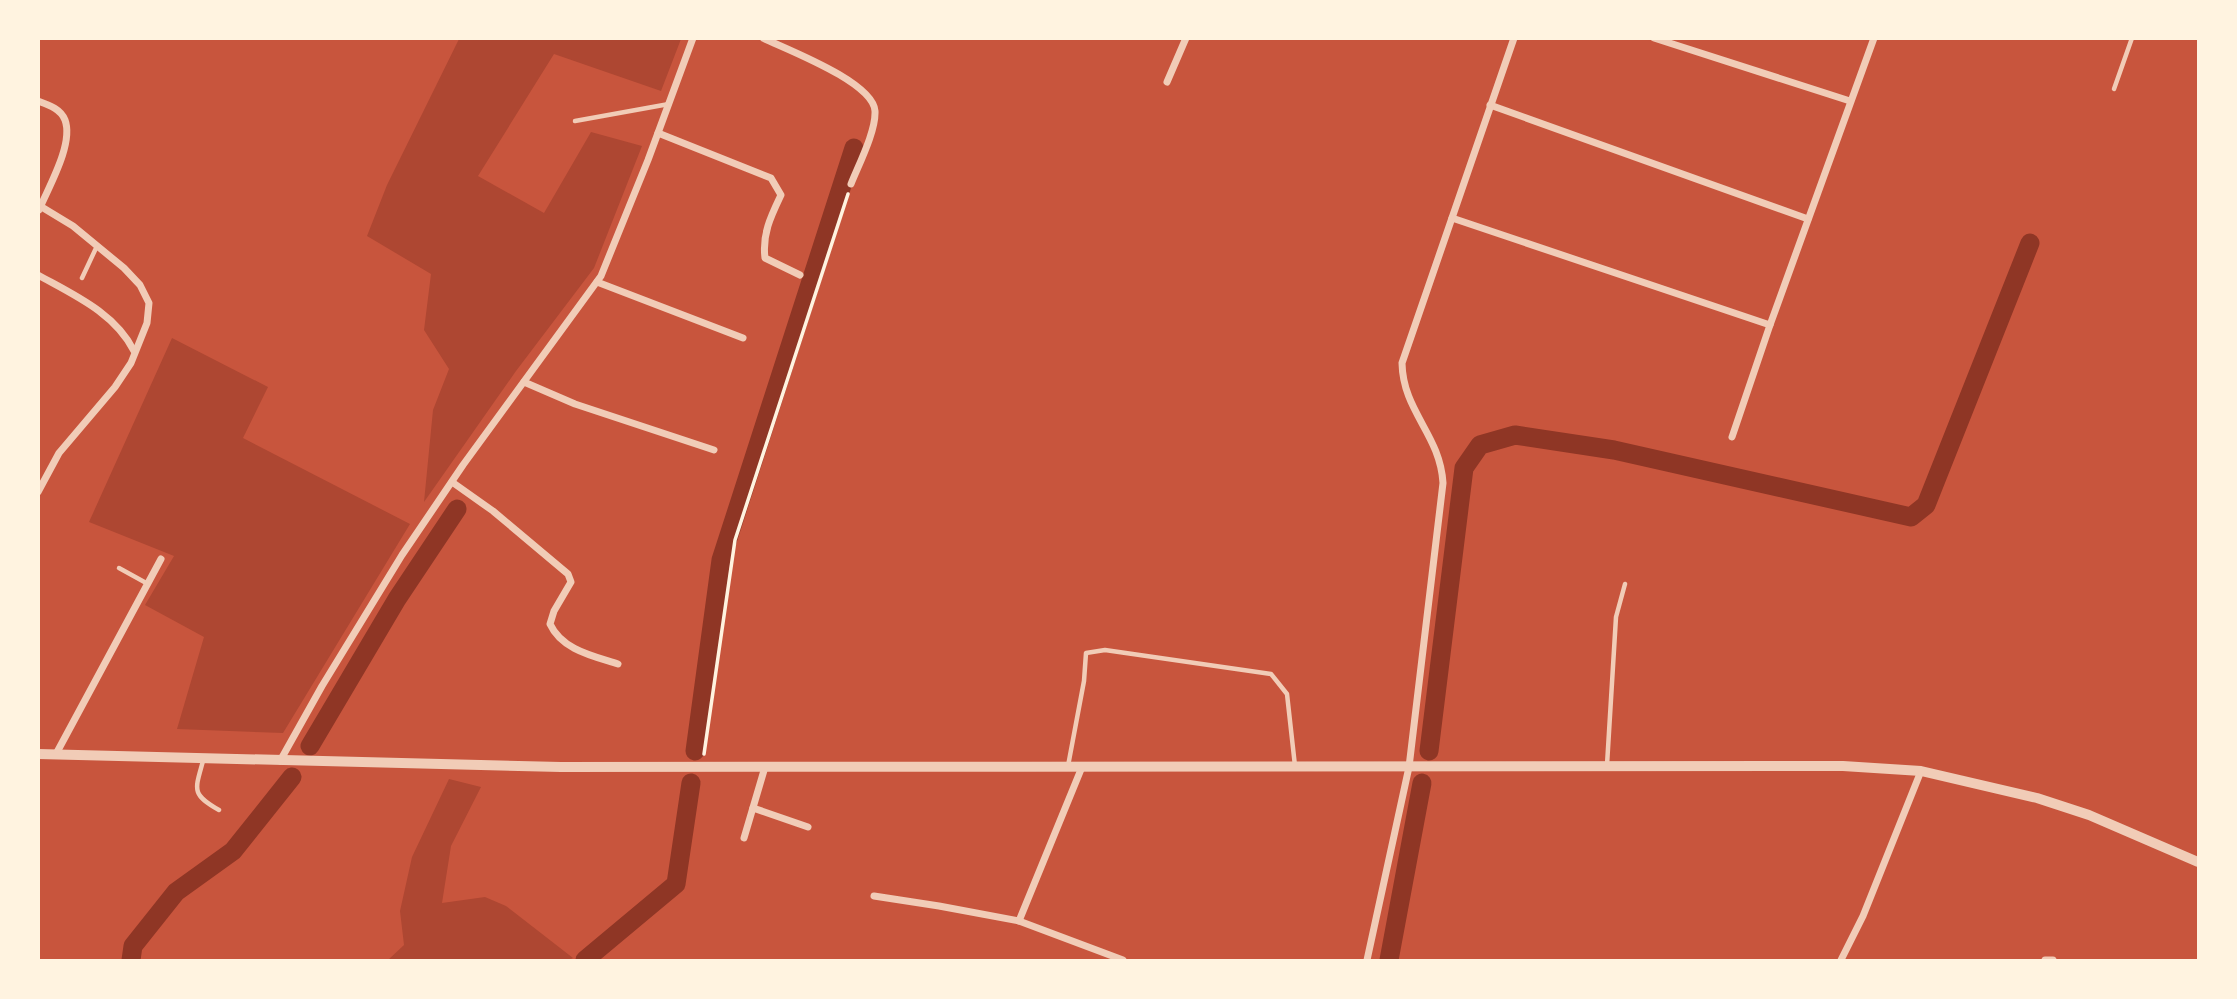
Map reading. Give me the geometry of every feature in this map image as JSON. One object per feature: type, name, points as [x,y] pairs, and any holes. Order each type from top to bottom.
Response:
[{"type":"street","points":[[280,761],[373,603],[452,482],[597,282],[648,160],[693,38]]},
{"type":"street","points":[[764,38],[832,69],[865,93],[875,107],[875,121],[851,184]]},
{"type":"street","points":[[1167,82],[1186,38]]},
{"type":"street","points":[[1367,961],[1409,767],[1443,483],[1438,453],[1409,401],[1402,382],[1402,363],[1514,38]]},
{"type":"street","points":[[1654,38],[1850,101]]},
{"type":"street","points":[[1732,437],[1874,38]]},
{"type":"street","points":[[38,101],[59,112],[65,121],[66,136],[60,162],[39,208],[73,226],[97,246],[140,285],[149,303],[147,323],[131,363],[115,387],[59,453],[38,492]]},
{"type":"street","points":[[1490,105],[1808,219]]},
{"type":"street","points":[[658,133],[771,178],[780,195],[767,224],[763,244],[765,258],[800,275]]},
{"type":"street","points":[[1452,218],[1770,325]]},
{"type":"street","points":[[38,275],[98,310],[128,339],[134,351]]},
{"type":"street","points":[[597,282],[743,338]]},
{"type":"street","points":[[524,382],[575,404],[714,450]]},
{"type":"street","points":[[452,482],[492,511],[568,574],[570,582],[559,600],[550,624],[555,633],[574,649],[618,664]]},
{"type":"street","points":[[56,754],[161,559]]},
{"type":"street","points":[[38,754],[561,767],[1843,766],[1922,771],[2037,798],[2089,815],[2199,862]]},
{"type":"street","points":[[744,838],[765,767]]},
{"type":"street","points":[[1019,921],[1082,767]]},
{"type":"street","points":[[1841,961],[1863,916],[1922,771]]},
{"type":"street","points":[[753,808],[808,827]]},
{"type":"street","points":[[874,896],[1019,921],[1123,961]]},
{"type":"street","points":[[2045,961],[2053,961]]},
{"type":"lane","points":[[2114,89],[2132,38]]},
{"type":"lane","points":[[575,121],[669,104]]},
{"type":"lane","points":[[82,278],[97,246]]},
{"type":"lane","points":[[119,568],[148,584]]},
{"type":"lane","points":[[1607,766],[1616,617],[1625,584]]},
{"type":"lane","points":[[1068,767],[1084,681],[1086,653],[1105,650],[1271,674],[1287,694],[1295,767]]},
{"type":"lane","points":[[203,758],[197,792],[201,799],[219,810]]},
{"type":"path","points":[[703,767],[735,540],[851,184]]},
{"type":"shaded area","points":[[459,39],[681,39],[661,91],[554,54],[478,176],[544,213],[591,132],[642,146],[594,268],[516,371],[424,502],[433,410],[449,369],[424,330],[431,274],[367,236],[387,185]]},
{"type":"shaded area","points":[[172,338],[268,387],[243,438],[410,524],[283,733],[177,729],[204,637],[145,605],[174,556],[89,522]]},
{"type":"shaded area","points":[[449,779],[481,787],[451,846],[442,903],[485,897],[506,906],[573,958],[388,960],[404,945],[400,911],[412,857]]},
{"type":"waterway","points":[[695,751],[721,560],[854,148]]},
{"type":"waterway","points":[[1429,751],[1464,468],[1480,445],[1515,435],[1614,450],[1911,517],[1926,505],[2030,243]]},
{"type":"waterway","points":[[310,746],[397,599],[457,509]]},
{"type":"waterway","points":[[131,960],[133,946],[176,892],[233,851],[292,777]]},
{"type":"waterway","points":[[585,960],[676,884],[691,783]]},
{"type":"waterway","points":[[1389,960],[1422,783]]}]
